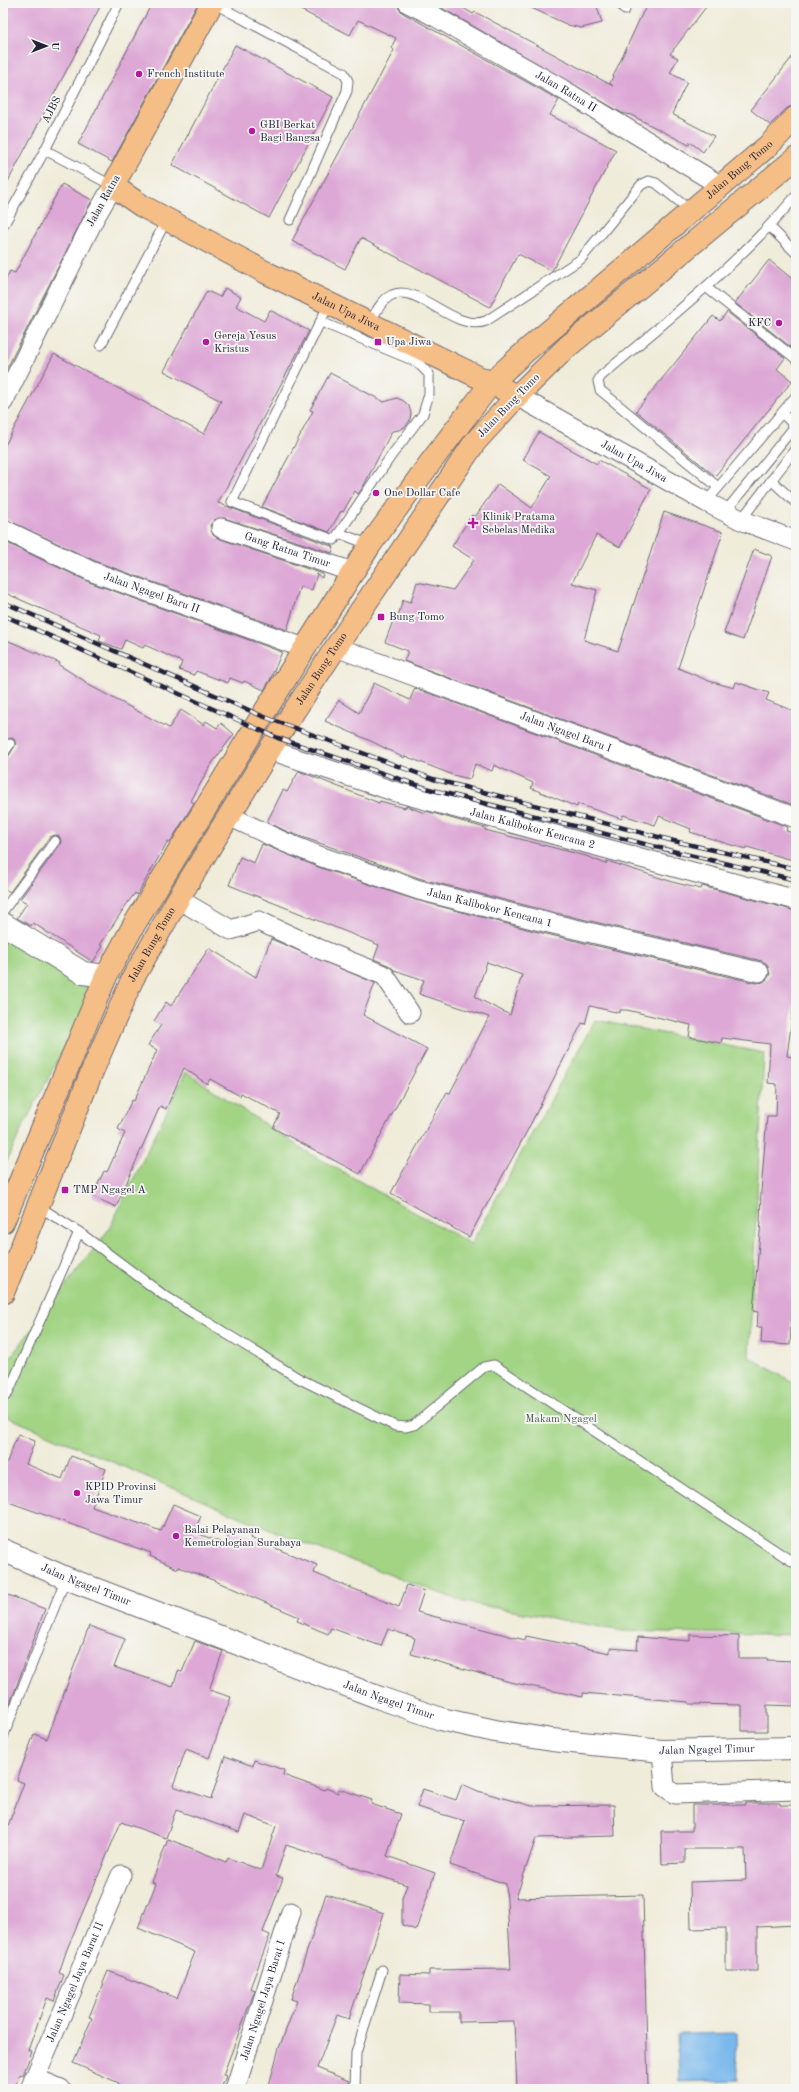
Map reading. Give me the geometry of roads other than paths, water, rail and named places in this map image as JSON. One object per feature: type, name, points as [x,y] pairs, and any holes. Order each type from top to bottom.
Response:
[{"type":"main road","name":"Jalan Ratna","points":[[113,186],[212,3]]},
{"type":"main road","name":"Jalan Bung Tomo","points":[[3,1222],[106,976],[134,923],[304,648],[370,545],[492,382],[527,350],[784,132],[796,117]]},
{"type":"main road","name":"Jalan Bung Tomo","points":[[3,1293],[85,1089],[132,980],[178,899],[270,750],[336,647],[475,442],[517,396],[567,347],[796,158]]},
{"type":"main road","name":"Jalan Upa Jiwa","points":[[113,186],[142,206],[167,218],[325,313],[368,324],[492,382],[517,396]]},
{"type":"street","name":"Jalan Ratna II","points":[[408,3],[434,16],[562,89],[721,186]]},
{"type":"street","name":"Jalan Ratna","points":[[3,402],[94,219],[113,186]]},
{"type":"street","name":"Jalan Upa Jiwa","points":[[517,396],[706,502],[733,516],[796,541]]},
{"type":"street","name":"Gang Ratna Timur","points":[[221,528],[353,572]]},
{"type":"street","name":"Jalan Ngagel Baru II","points":[[3,529],[93,572],[304,648]]},
{"type":"street","name":"Jalan Ngagel Baru I","points":[[336,647],[796,818]]},
{"type":"street","name":"Jalan Kalibokor Kencana 2","points":[[270,750],[393,791],[796,900]]},
{"type":"street","name":"Jalan Kalibokor Kencana 1","points":[[229,816],[284,842],[322,857],[419,890],[545,922],[759,972]]},
{"type":"street","points":[[178,899],[231,930],[259,922],[381,974],[385,976],[410,1013]]},
{"type":"street","points":[[3,924],[83,973],[132,980]]},
{"type":"street","name":"Jalan Ngagel Timur","points":[[3,1550],[66,1578],[373,1695],[441,1719],[495,1731],[552,1740],[662,1751],[796,1748]]},
{"type":"street","points":[[662,1751],[665,1787],[675,1794],[796,1790]]},
{"type":"street","name":"Jalan Ngagel Jaya Barat II","points":[[32,2084],[121,1875]]},
{"type":"street","name":"Jalan Ngagel Jaya Barat I","points":[[235,2089],[291,1912]]},
{"type":"street","points":[[32,2084],[61,2089]]},
{"type":"lane","name":"AJBS","points":[[3,226],[45,150],[119,3]]},
{"type":"lane","points":[[212,3],[344,73],[346,77],[347,91],[290,220]]},
{"type":"lane","points":[[45,150],[113,186]]},
{"type":"lane","points":[[368,324],[384,301],[392,295],[401,292],[411,295],[465,322],[472,324],[486,321],[581,259],[641,185],[649,181],[656,183],[691,211]]},
{"type":"lane","points":[[718,487],[600,390],[598,385],[601,376],[707,288],[770,227],[796,196]]},
{"type":"lane","points":[[101,345],[167,218]]},
{"type":"lane","points":[[770,227],[796,253]]},
{"type":"lane","points":[[707,288],[796,359]]},
{"type":"lane","points":[[325,313],[417,362],[428,374],[428,394],[423,414],[391,456],[334,540],[232,502],[325,313]]},
{"type":"lane","points":[[706,502],[796,396]]},
{"type":"lane","points":[[733,516],[795,426],[782,413]]},
{"type":"lane","points":[[733,516],[771,480],[796,448]]},
{"type":"lane","points":[[771,480],[796,504]]},
{"type":"lane","points":[[339,533],[370,545]]},
{"type":"lane","points":[[3,754],[10,744]]},
{"type":"lane","points":[[3,912],[55,841]]},
{"type":"lane","points":[[38,1206],[79,1232],[162,1294],[298,1378],[395,1426],[406,1427],[414,1425],[484,1367],[494,1365],[796,1564]]},
{"type":"lane","points":[[3,1398],[8,1393],[79,1232]]},
{"type":"lane","points":[[3,1737],[66,1578]]},
{"type":"lane","points":[[355,2089],[356,2053],[382,1970]]},
{"type":"water","points":[[736,2033],[737,2080],[679,2082],[677,2034]]},
{"type":"railway","points":[[3,602],[262,716],[433,779],[674,841],[796,869]]},
{"type":"railway","points":[[3,615],[278,738],[429,789],[672,851],[796,880]]},
{"type":"place","name":"French Institute","points":[[139,74]]},
{"type":"place","name":"GBI Berkat Bagi Bangsa","points":[[252,131]]},
{"type":"place","name":"KFC","points":[[779,323]]},
{"type":"place","name":"Gereja Yesus Kristus","points":[[206,342]]},
{"type":"place","name":"Upa Jiwa","points":[[378,342]]},
{"type":"place","name":"One Dollar Cafe","points":[[376,493]]},
{"type":"place","name":"Klinik Pratama Sebelas Medika","points":[[473,523]]},
{"type":"place","name":"Bung Tomo","points":[[381,617]]},
{"type":"place","name":"TMP Ngagel A","points":[[65,1190]]},
{"type":"place","name":"KPID Provinsi Jawa Timur","points":[[77,1493]]},
{"type":"place","name":"Balai Pelayanan Kemetrologian Surabaya","points":[[176,1536]]},
{"type":"park label","name":"Makam Ngagel","points":[[561,1419]]}]
